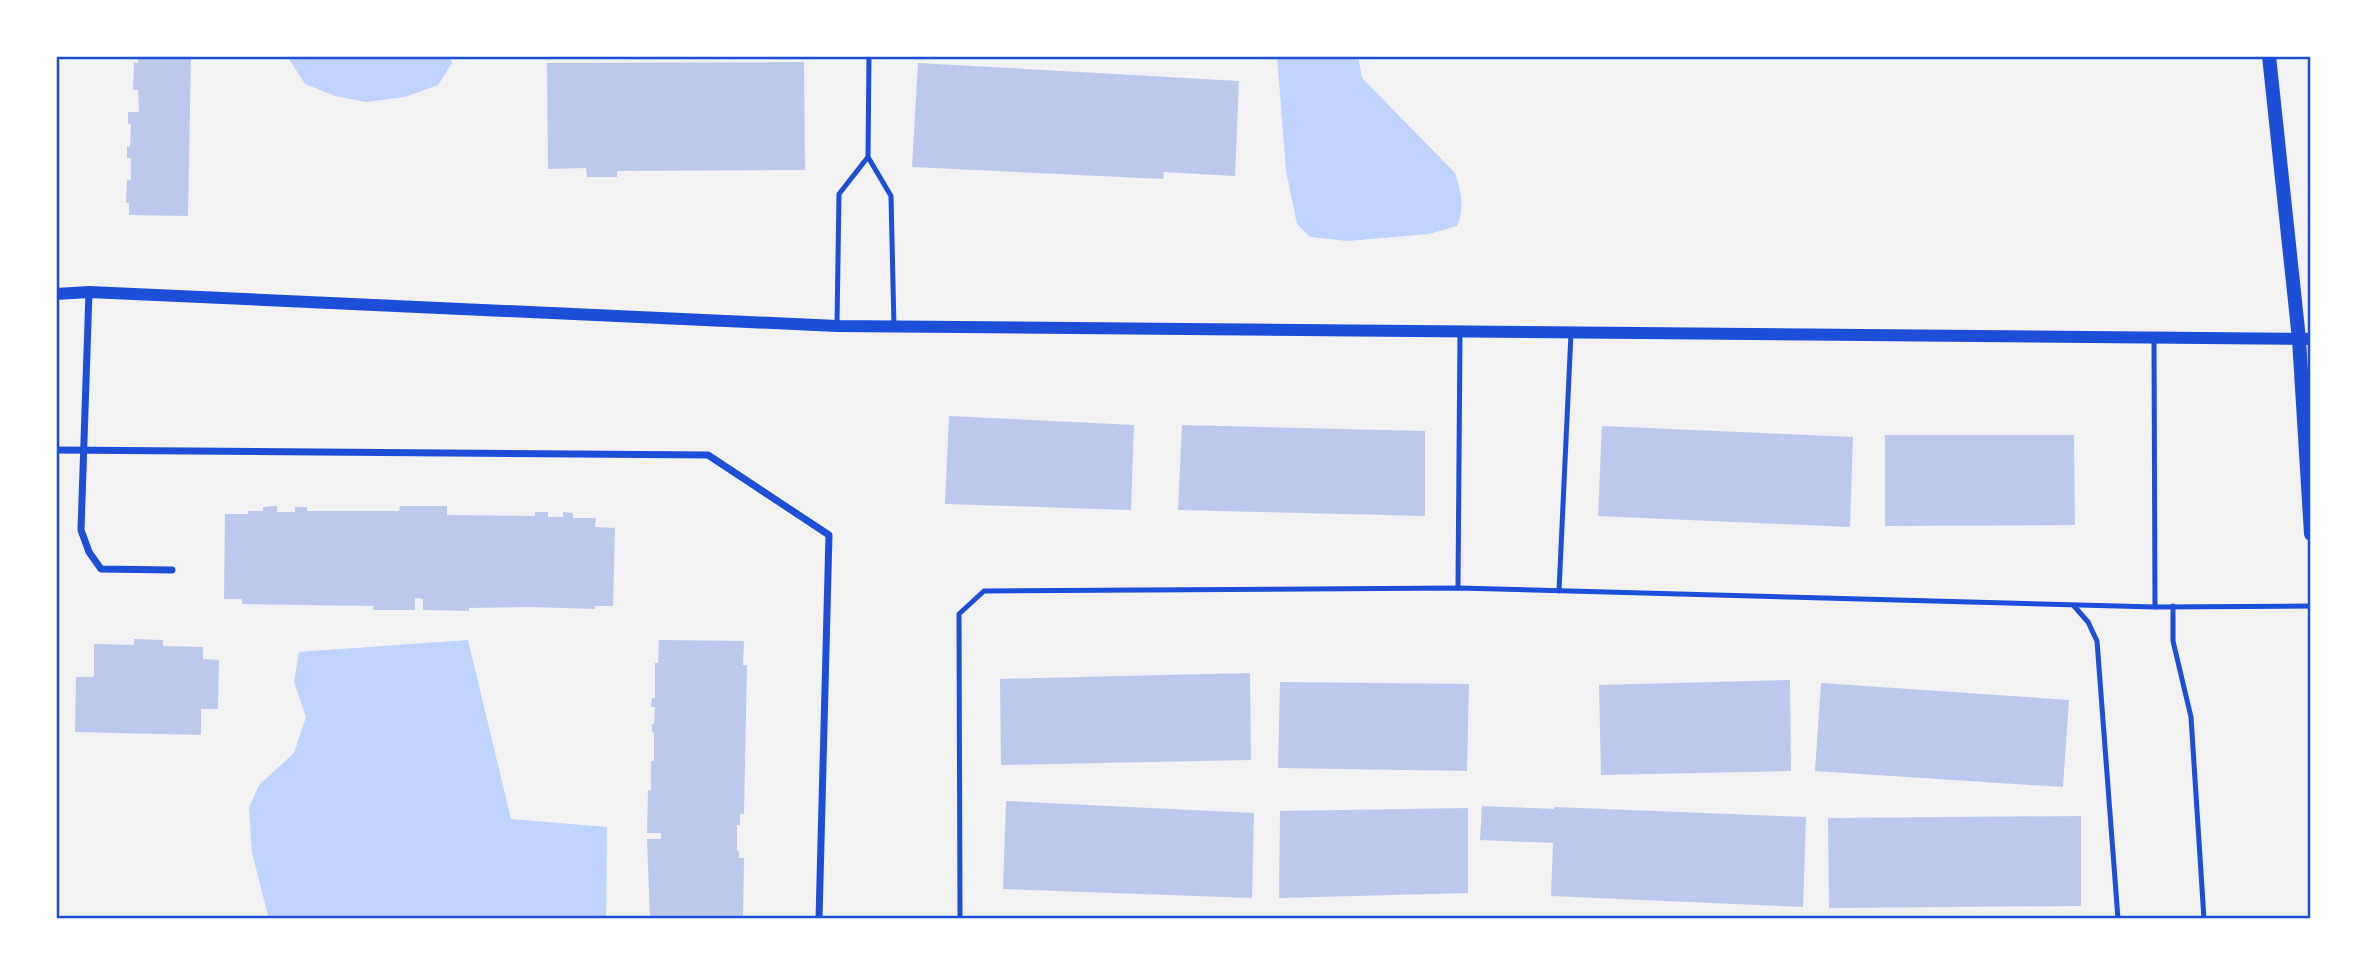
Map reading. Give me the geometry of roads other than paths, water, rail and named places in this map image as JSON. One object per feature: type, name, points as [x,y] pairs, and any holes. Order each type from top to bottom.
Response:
[{"type":"main road","points":[[2269,56],[2305,339],[2311,534]]},
{"type":"street","points":[[56,294],[89,292],[837,326],[2305,339]]},
{"type":"street","points":[[89,292],[81,530],[89,552],[101,569],[172,570]]},
{"type":"street","points":[[56,450],[708,455],[829,535],[819,919]]},
{"type":"lane","points":[[869,56],[868,157],[891,196],[894,327]]},
{"type":"lane","points":[[837,326],[839,194],[868,157]]},
{"type":"lane","points":[[1458,588],[1461,332]]},
{"type":"lane","points":[[1559,591],[1571,333]]},
{"type":"lane","points":[[2154,337],[2155,607]]},
{"type":"lane","points":[[960,919],[959,614],[984,591],[1458,588],[2074,606],[2311,606]]},
{"type":"lane","points":[[2074,606],[2088,622],[2097,641],[2118,919]]},
{"type":"lane","points":[[2173,606],[2173,641],[2191,717],[2204,919]]},
{"type":"water","points":[[287,56],[449,56],[452,63],[438,85],[405,97],[366,102],[335,96],[305,84]]},
{"type":"water","points":[[1277,56],[1358,56],[1362,78],[1455,173],[1461,199],[1457,226],[1429,234],[1348,241],[1310,237],[1297,224],[1286,171]]},
{"type":"water","points":[[468,640],[511,819],[607,827],[606,918],[269,919],[252,853],[249,808],[259,785],[294,753],[306,717],[294,682],[299,652]]}]
